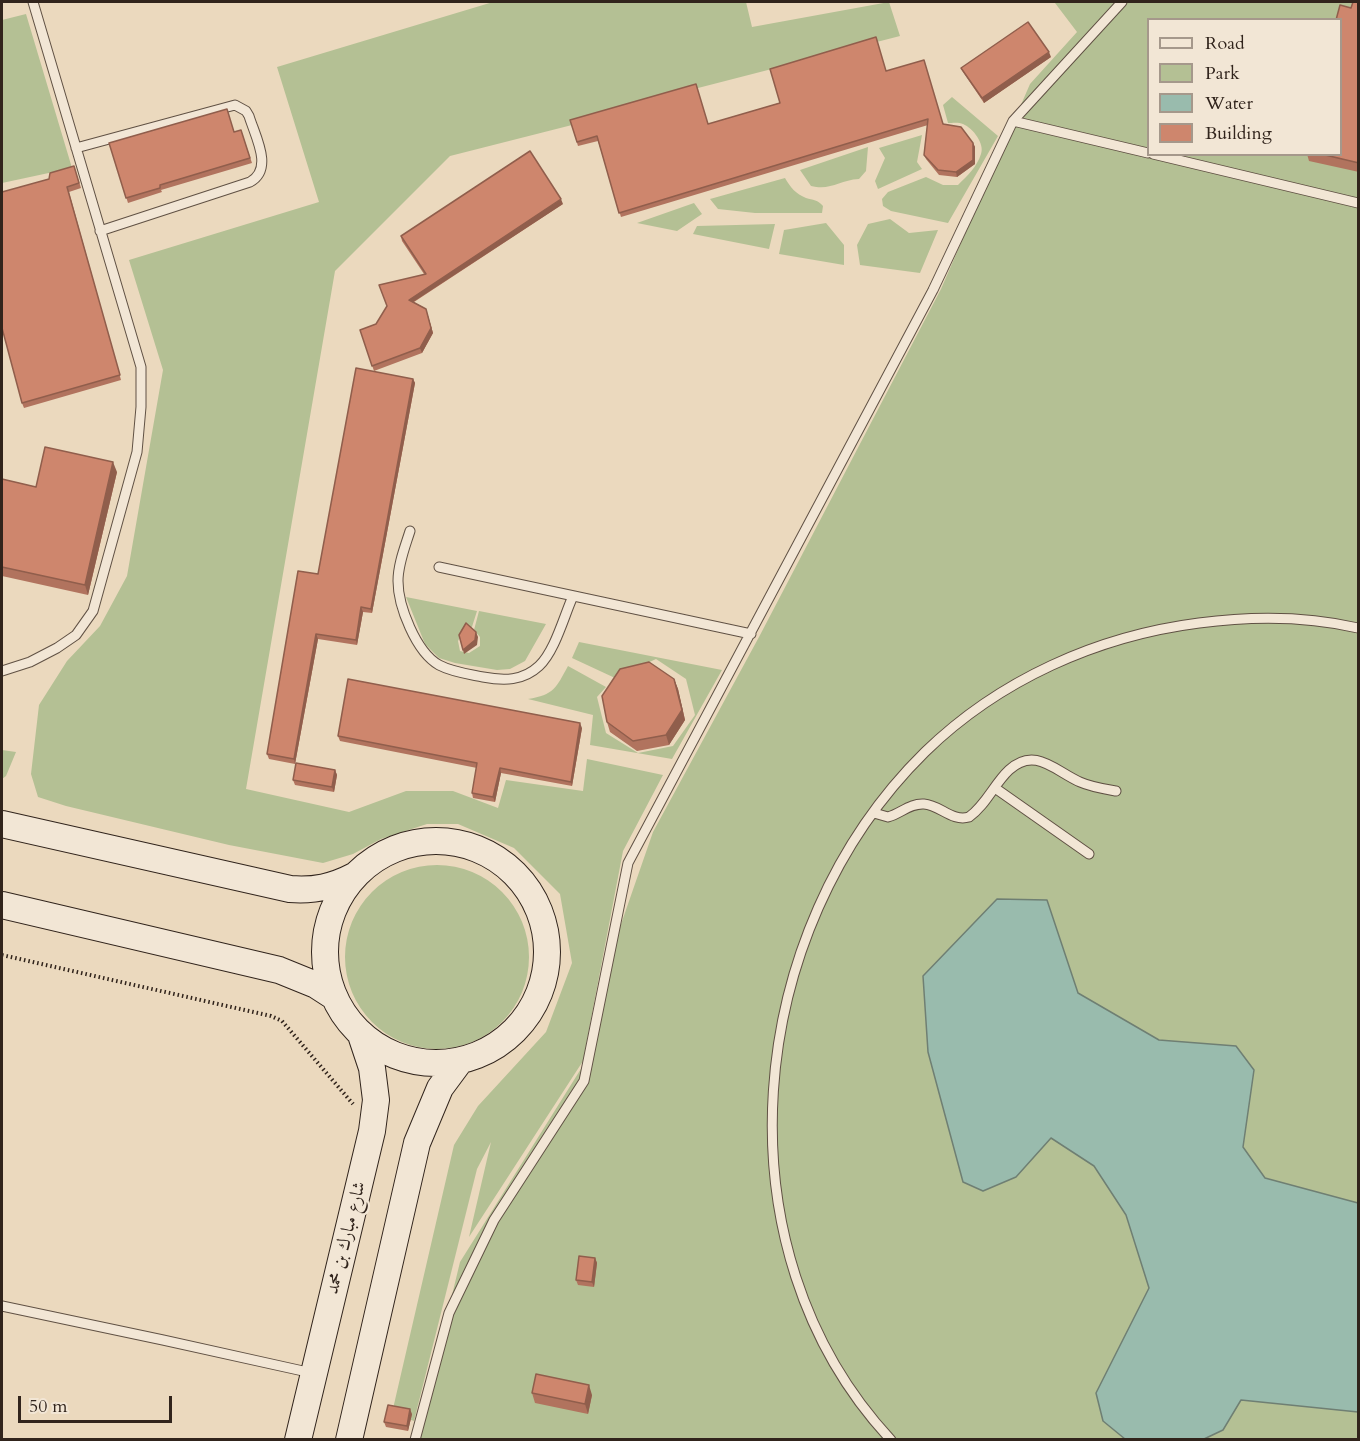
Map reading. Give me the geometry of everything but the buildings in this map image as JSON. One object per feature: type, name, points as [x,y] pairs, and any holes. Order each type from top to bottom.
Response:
[{"type":"street","points":[[2,824],[290,889],[317,889],[330,886],[354,876],[385,853],[421,841],[459,842],[494,856],[522,880],[541,913],[548,950],[542,988],[524,1021],[495,1047],[460,1061],[425,1063],[390,1054],[361,1035],[345,1017],[333,996],[325,964],[326,933],[336,902],[354,876]]},
{"type":"street","points":[[2,905],[279,970],[316,985],[333,996]]},
{"type":"street","name":"شارع مبارك بن محمد","points":[[298,1440],[372,1131],[376,1100],[372,1068],[361,1035]]},
{"type":"street","points":[[353,1438],[417,1143],[440,1088],[460,1061]]},
{"type":"lane","points":[[2,671],[30,662],[57,648],[76,635],[93,612],[137,452],[141,407],[141,367],[33,2]]},
{"type":"lane","points":[[416,1440],[454,1303],[494,1220],[584,1081],[628,863],[933,290],[1013,121],[1122,2]]},
{"type":"lane","points":[[76,148],[235,105],[241,107],[249,116],[262,158],[260,175],[250,182],[100,231]]},
{"type":"lane","points":[[1013,121],[1147,153]]},
{"type":"lane","points":[[1161,156],[1359,203]]},
{"type":"lane","points":[[410,531],[398,581],[403,607],[422,651],[430,659],[451,670],[498,680],[510,680],[532,672],[548,655],[573,596]]},
{"type":"lane","points":[[439,567],[751,634]]},
{"type":"lane","points":[[891,1440],[860,1403],[821,1342],[807,1308],[785,1238],[773,1158],[771,1118],[778,1036],[800,955],[832,881],[874,813],[925,753],[951,730],[1007,689],[1069,657],[1141,633],[1215,621],[1286,618],[1359,628]]},
{"type":"lane","points":[[874,813],[888,817],[909,807],[925,804],[953,816],[964,818],[974,813],[1008,771],[1028,760],[1052,765],[1082,783],[1116,791]]},
{"type":"lane","points":[[995,788],[1089,854]]},
{"type":"lane","points":[[2,1306],[314,1374]]},
{"type":"path","points":[[2,955],[258,1012],[282,1021],[346,1094],[372,1131]]},
{"type":"green space","points":[[493,2],[746,2],[752,27],[889,2],[900,36],[698,88],[572,125],[450,156],[335,271],[246,789],[349,812],[406,791],[453,791],[498,808],[506,780],[583,791],[587,759],[663,775],[623,851],[583,1061],[469,1237],[491,1142],[477,1169],[414,1421],[392,1413],[454,1145],[478,1106],[546,1032],[572,963],[560,894],[514,848],[458,824],[427,824],[381,839],[353,854],[323,863],[229,845],[66,806],[38,797],[31,774],[39,705],[67,661],[100,626],[127,576],[163,370],[129,260],[319,202],[277,67]]},
{"type":"green space","points":[[1358,2],[1358,1439],[417,1440],[460,1262],[589,1056],[611,953],[653,832],[759,637],[941,289],[1030,84],[1077,32],[1055,3]]},
{"type":"green space","points":[[26,14],[72,168],[2,183],[2,20]]},
{"type":"green space","points":[[952,97],[998,136],[948,223],[891,211],[883,206],[882,199],[888,192],[926,177],[943,185],[958,185],[977,163],[982,150],[977,137],[963,124],[948,123],[943,105]]},
{"type":"green space","points":[[922,135],[917,162],[922,169],[878,189],[875,181],[885,158],[879,148]]},
{"type":"green space","points":[[868,147],[866,171],[859,179],[824,187],[811,186],[800,170]]},
{"type":"green space","points":[[785,178],[799,194],[821,204],[822,213],[755,213],[718,209],[710,199]]},
{"type":"green space","points":[[694,203],[702,214],[677,231],[637,223]]},
{"type":"green space","points":[[890,219],[909,233],[938,230],[920,273],[860,265],[857,245],[868,224]]},
{"type":"green space","points":[[826,223],[844,245],[844,265],[779,254],[784,230]]},
{"type":"green space","points":[[775,224],[769,249],[693,234],[697,226]]},
{"type":"green space","points":[[406,597],[477,611],[471,630],[463,631],[458,641],[460,651],[469,653],[480,646],[480,637],[474,630],[479,611],[546,624],[525,661],[510,669],[497,670],[455,663],[439,658],[425,644]]},
{"type":"green space","points":[[579,642],[722,670],[672,759],[590,745],[593,715],[528,699],[549,693],[568,666],[606,687],[597,697],[606,733],[638,753],[673,746],[695,715],[686,679],[656,659],[615,678],[572,658]]},
{"type":"green space","points":[[2,750],[16,752],[6,776],[2,779]]},
{"type":"green space","points":[[437,865],[472,872],[488,880],[502,892],[514,906],[522,922],[529,957],[522,992],[514,1008],[502,1022],[488,1034],[472,1042],[437,1049],[402,1042],[386,1034],[372,1022],[360,1008],[352,992],[345,957],[352,922],[360,906],[372,892],[386,880],[402,872]]},
{"type":"water","points":[[997,899],[1047,900],[1078,993],[1159,1040],[1236,1046],[1254,1070],[1243,1147],[1265,1178],[1358,1203],[1358,1412],[1241,1400],[1223,1430],[1204,1439],[1125,1439],[1103,1421],[1096,1393],[1149,1288],[1126,1215],[1094,1166],[1051,1138],[1016,1177],[983,1191],[963,1182],[928,1052],[923,976]]}]
